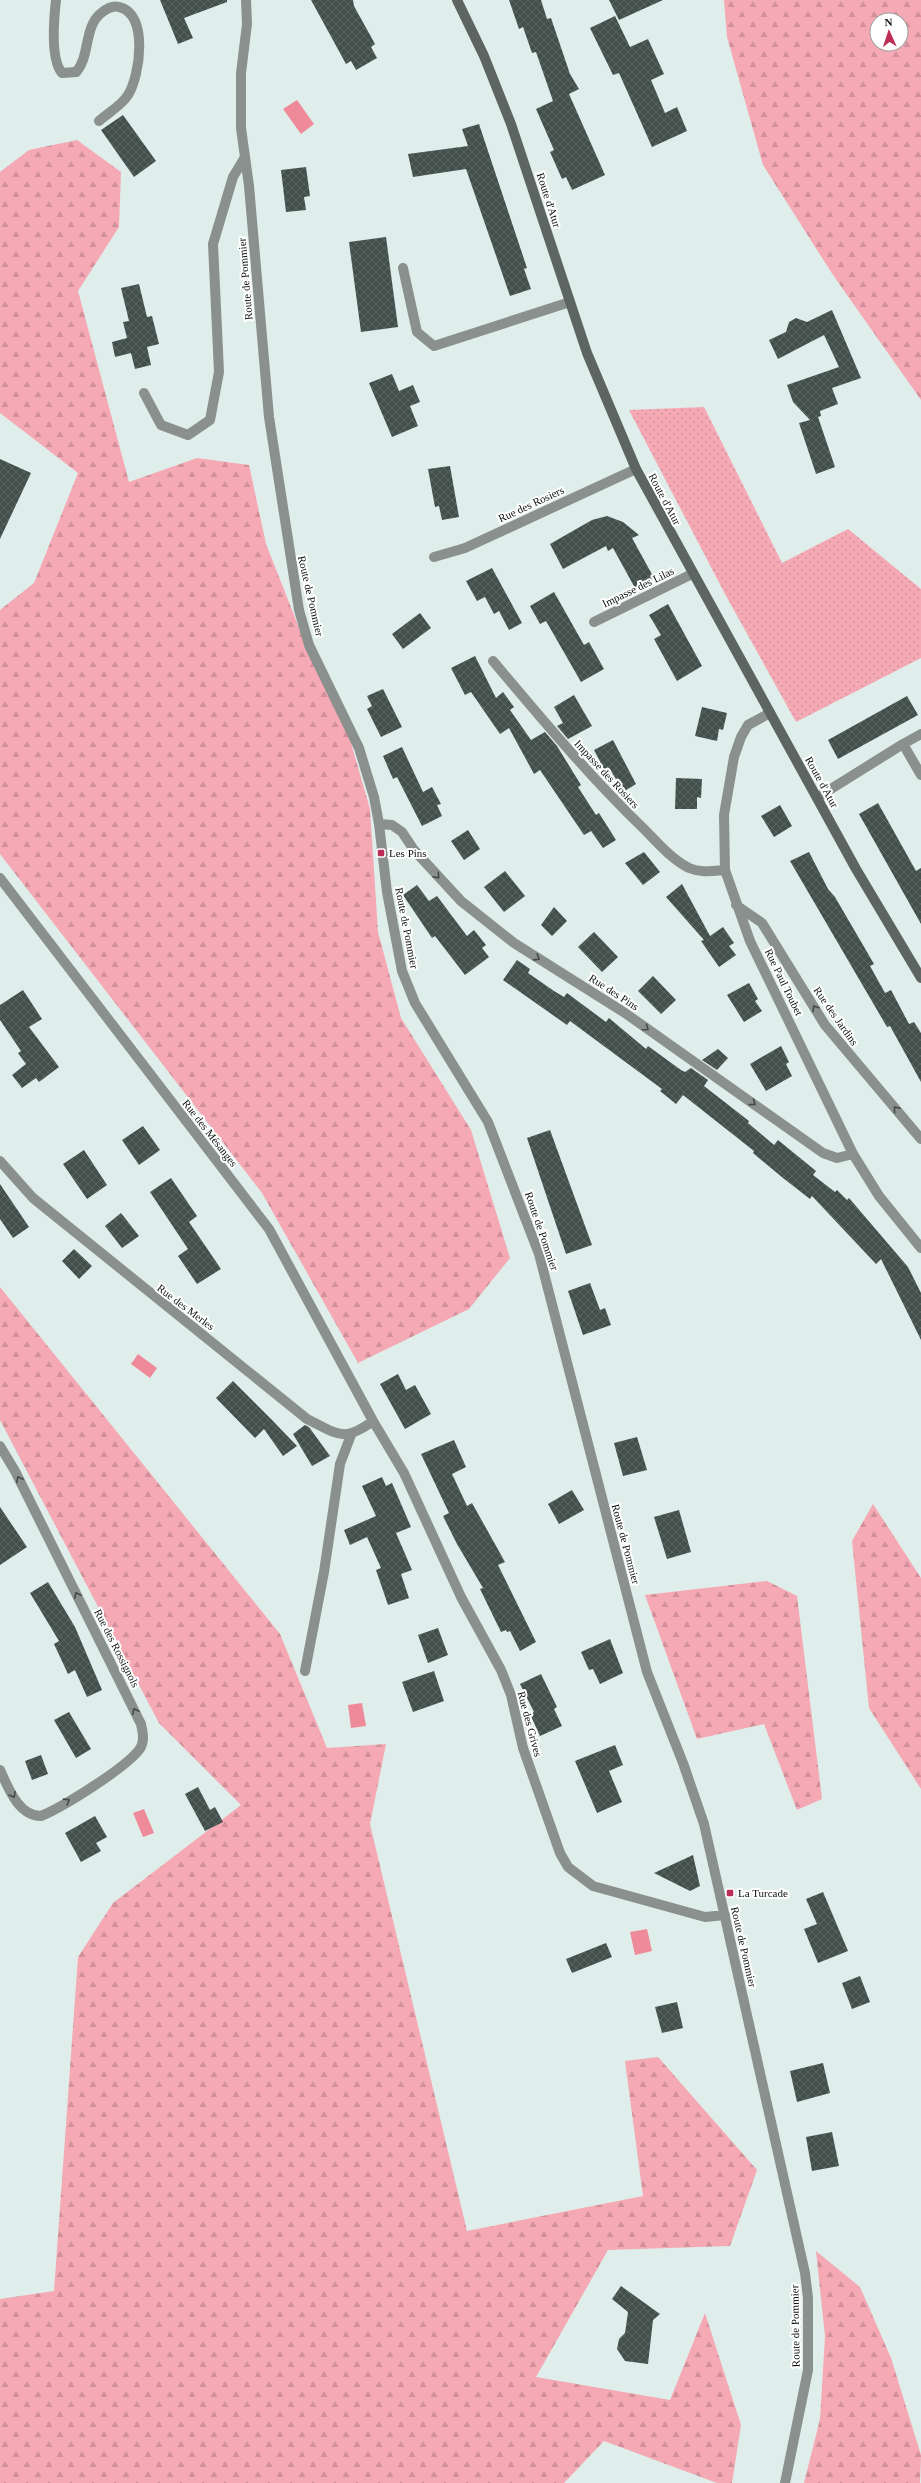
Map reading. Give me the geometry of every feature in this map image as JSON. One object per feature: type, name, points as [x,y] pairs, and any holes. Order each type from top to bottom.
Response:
[{"type":"main road","name":"Route d'Atur","points":[[457,0],[484,56],[511,124],[587,353],[636,469],[692,574],[818,797],[856,869],[921,978]]},
{"type":"street","points":[[56,0],[54,35],[58,68],[62,73],[76,72],[81,67],[91,28],[98,15],[108,8],[116,6],[130,12],[137,26],[140,47],[133,84],[128,96],[98,121]]},
{"type":"street","name":"Route de Pommier","points":[[246,0],[247,24],[241,73],[240,103],[269,417],[299,610],[309,645],[359,748],[374,797],[379,824],[387,892],[402,970],[414,1003],[488,1122],[539,1254],[647,1672],[684,1763],[704,1824],[805,2273],[808,2298],[808,2370],[785,2483]]},
{"type":"street","points":[[144,394],[161,425],[188,435],[210,420],[219,372],[213,244],[233,177],[245,157]]},
{"type":"street","points":[[402,268],[417,332],[434,346],[570,302]]},
{"type":"street","name":"Rue des Rosiers","points":[[434,557],[465,548],[636,469]]},
{"type":"street","name":"Impasse des Lilas","points":[[594,622],[692,574]]},
{"type":"street","name":"Impasse des Rosiers","points":[[493,661],[566,748],[620,807],[663,848],[689,867],[702,872],[725,870]]},
{"type":"street","name":"Rue Paul Toubet","points":[[770,713],[748,725],[740,737],[734,757],[724,815],[725,870],[736,905],[750,941],[853,1154],[879,1196],[921,1248]]},
{"type":"street","points":[[818,797],[921,734]]},
{"type":"street","points":[[903,744],[921,775]]},
{"type":"street","name":"Rue des Pins","points":[[379,824],[392,825],[402,832],[414,850],[461,901],[514,943],[625,1013],[823,1154],[837,1158],[853,1154]]},
{"type":"street","name":"Rue des Mésanges","points":[[0,878],[270,1229],[373,1421]]},
{"type":"street","name":"Rue des Jardins","points":[[736,905],[762,923],[825,1025],[921,1139]]},
{"type":"street","name":"Rue des Merles","points":[[0,1161],[33,1198],[307,1419],[338,1434],[351,1435]]},
{"type":"street","points":[[305,1671],[324,1572],[340,1464],[351,1435],[373,1421]]},
{"type":"street","name":"Rue des Grives","points":[[373,1421],[404,1473],[461,1597],[503,1676],[514,1705],[523,1748],[560,1854],[568,1867],[593,1886],[705,1917],[725,1915]]},
{"type":"street","name":"Rue des Rossignols","points":[[0,1446],[19,1478],[141,1724],[143,1742],[139,1750],[128,1760],[49,1813],[32,1816],[23,1810],[14,1798],[0,1770]]},
{"type":"green space","points":[[724,0],[921,0],[921,400],[833,275],[763,165],[727,37]]},
{"type":"green space","points":[[77,140],[121,172],[119,227],[78,291],[129,482],[197,458],[249,465],[266,544],[311,658],[349,736],[370,809],[378,932],[401,1018],[471,1130],[510,1258],[469,1309],[358,1363],[262,1193],[0,854],[0,610],[34,583],[78,473],[0,413],[0,172],[29,150]]},
{"type":"green space","points":[[704,407],[782,563],[848,529],[921,589],[921,658],[796,722],[725,594],[629,410]]},
{"type":"green space","points":[[0,1287],[280,1634],[327,1748],[386,1744],[370,1824],[467,2231],[643,2196],[625,2061],[658,2057],[757,2170],[730,2246],[608,2250],[536,2377],[670,2400],[705,2313],[741,2425],[732,2483],[717,2483],[604,2441],[564,2483],[0,2483],[0,2299],[54,2291],[78,1957],[113,1903],[241,1805],[159,1723],[0,1420]]},
{"type":"green space","points":[[873,1504],[921,1578],[921,1789],[869,1708],[852,1541]]},
{"type":"green space","points":[[767,1581],[797,1596],[822,1799],[797,1810],[764,1724],[697,1739],[645,1595]]},
{"type":"green space","points":[[816,2251],[860,2287],[891,2358],[921,2455],[920,2483],[804,2483],[820,2419],[825,2336]]},
{"type":"shaded area","points":[[297,100],[314,124],[301,134],[283,109]]},
{"type":"shaded area","points":[[138,1354],[157,1368],[150,1378],[131,1364]]},
{"type":"shaded area","points":[[362,1703],[366,1726],[351,1728],[348,1705]]},
{"type":"shaded area","points":[[144,1809],[154,1833],[143,1837],[133,1813]]},
{"type":"shaded area","points":[[647,1929],[652,1951],[635,1955],[630,1932]]},
{"type":"building","points":[[160,0],[227,0],[227,2],[184,18],[193,38],[178,44]]},
{"type":"building","points":[[311,0],[353,0],[354,6],[375,44],[371,47],[377,58],[356,70],[351,61],[346,64]]},
{"type":"building","points":[[509,0],[541,0],[547,19],[551,18],[570,74],[579,89],[569,94],[605,175],[572,190],[566,177],[562,179],[550,152],[554,150],[536,109],[553,101],[536,52],[532,53],[523,27],[519,29]]},
{"type":"building","points":[[609,0],[663,0],[619,20]]},
{"type":"building","points":[[615,16],[630,47],[648,39],[664,74],[651,80],[665,113],[677,107],[687,131],[652,147],[619,73],[613,75],[590,28]]},
{"type":"building","points":[[123,115],[156,161],[134,177],[101,130]]},
{"type":"building","points":[[479,124],[527,268],[524,269],[531,289],[510,296],[466,169],[413,177],[408,154],[468,146],[462,129]]},
{"type":"building","points":[[306,167],[310,196],[304,197],[306,210],[286,212],[281,170]]},
{"type":"building","points":[[386,237],[398,327],[361,332],[349,242]]},
{"type":"building","points":[[139,284],[147,317],[152,316],[159,344],[147,347],[151,365],[135,369],[131,353],[115,357],[112,342],[127,338],[123,322],[129,321],[121,288]]},
{"type":"building","points":[[832,310],[861,378],[832,388],[838,404],[820,411],[821,416],[818,417],[835,467],[816,474],[799,423],[810,420],[793,402],[787,385],[839,367],[824,335],[778,359],[769,340],[786,332],[789,322],[796,318],[807,322]]},
{"type":"building","points":[[392,374],[399,391],[413,385],[420,402],[410,406],[418,426],[392,437],[369,383]]},
{"type":"building","points":[[0,459],[31,473],[0,539]]},
{"type":"building","points":[[450,466],[459,517],[442,520],[439,506],[435,507],[428,469]]},
{"type":"building","points":[[607,516],[623,522],[639,535],[632,538],[654,578],[635,588],[613,548],[608,551],[606,546],[563,569],[550,544],[592,520]]},
{"type":"building","points":[[492,568],[522,623],[509,630],[499,611],[494,614],[485,597],[477,601],[466,581]]},
{"type":"building","points":[[554,592],[584,645],[589,642],[604,669],[581,682],[546,621],[540,624],[530,606]]},
{"type":"building","points":[[668,604],[702,666],[677,681],[654,639],[661,635],[649,615]]},
{"type":"building","points":[[420,613],[431,628],[403,649],[392,634]]},
{"type":"building","points":[[475,656],[496,698],[503,692],[514,707],[510,710],[531,740],[545,732],[557,746],[581,785],[578,787],[596,815],[599,813],[616,840],[603,848],[591,831],[584,835],[540,770],[534,774],[509,728],[500,734],[471,692],[465,695],[451,668]]},
{"type":"building","points":[[383,689],[402,727],[381,737],[367,709],[372,706],[367,696]]},
{"type":"building","points":[[574,695],[592,726],[568,739],[557,726],[563,723],[554,707]]},
{"type":"building","points":[[907,696],[918,715],[838,759],[828,740]]},
{"type":"building","points":[[702,707],[727,713],[723,730],[719,729],[717,741],[695,736]]},
{"type":"building","points":[[613,740],[636,784],[623,792],[610,769],[605,771],[594,750]]},
{"type":"building","points":[[402,747],[423,792],[432,787],[441,804],[437,805],[442,816],[422,826],[397,777],[393,779],[383,756]]},
{"type":"building","points":[[676,778],[702,779],[701,798],[697,797],[697,809],[675,809]]},
{"type":"building","points":[[878,803],[916,871],[921,868],[921,924],[859,814]]},
{"type":"building","points":[[780,805],[792,826],[774,837],[761,816]]},
{"type":"building","points":[[468,830],[480,849],[464,860],[451,841]]},
{"type":"building","points":[[644,852],[660,872],[643,885],[625,863]]},
{"type":"building","points":[[809,852],[828,889],[835,897],[874,964],[870,966],[885,993],[891,990],[909,1024],[914,1022],[921,1033],[921,1082],[890,1026],[887,1027],[790,861]]},
{"type":"building","points":[[505,871],[525,896],[504,912],[484,887]]},
{"type":"building","points":[[682,884],[710,936],[723,927],[734,943],[729,946],[736,955],[719,967],[701,941],[704,940],[666,897]]},
{"type":"building","points":[[417,885],[429,901],[437,896],[467,936],[474,930],[486,945],[482,948],[489,957],[465,975],[435,936],[432,938],[403,895]]},
{"type":"building","points":[[554,907],[567,921],[552,936],[541,925]]},
{"type":"building","points":[[594,932],[618,957],[602,972],[578,947]]},
{"type":"building","points":[[517,960],[530,969],[528,973],[554,991],[564,997],[567,993],[606,1022],[609,1018],[646,1049],[648,1046],[681,1070],[685,1072],[691,1068],[708,1080],[704,1086],[749,1121],[748,1123],[774,1145],[778,1140],[816,1171],[813,1175],[835,1192],[837,1190],[847,1200],[849,1198],[908,1267],[921,1293],[921,1340],[881,1259],[876,1264],[812,1196],[810,1199],[783,1178],[753,1153],[754,1151],[683,1095],[676,1104],[660,1091],[662,1089],[570,1021],[567,1025],[503,980]]},
{"type":"building","points":[[653,976],[676,1000],[661,1014],[638,991]]},
{"type":"building","points":[[749,983],[758,999],[755,1001],[762,1011],[744,1022],[727,995]]},
{"type":"building","points":[[23,990],[42,1019],[29,1027],[59,1067],[39,1082],[36,1078],[22,1088],[12,1075],[26,1064],[18,1053],[21,1051],[0,1020],[0,1005]]},
{"type":"building","points":[[781,1046],[789,1062],[786,1064],[792,1076],[766,1091],[750,1064]]},
{"type":"building","points":[[718,1049],[728,1058],[717,1070],[702,1060]]},
{"type":"building","points":[[143,1126],[160,1150],[139,1165],[122,1140]]},
{"type":"building","points":[[550,1130],[592,1245],[566,1254],[527,1138]]},
{"type":"building","points":[[84,1150],[107,1185],[87,1199],[63,1164]]},
{"type":"building","points":[[171,1178],[197,1216],[189,1222],[221,1269],[197,1284],[178,1256],[188,1249],[150,1192]]},
{"type":"building","points":[[0,1184],[29,1227],[13,1238],[0,1219]]},
{"type":"building","points":[[121,1213],[139,1236],[122,1248],[105,1226]]},
{"type":"building","points":[[74,1249],[92,1266],[79,1279],[62,1261]]},
{"type":"building","points":[[590,1283],[600,1310],[605,1308],[611,1325],[583,1335],[568,1291]]},
{"type":"building","points":[[398,1374],[406,1390],[415,1385],[431,1414],[405,1429],[380,1384]]},
{"type":"building","points":[[233,1381],[297,1446],[283,1456],[264,1429],[255,1438],[216,1398]]},
{"type":"building","points":[[305,1425],[309,1427],[330,1456],[312,1466],[293,1434]]},
{"type":"building","points":[[637,1437],[647,1470],[623,1476],[614,1443]]},
{"type":"building","points":[[454,1440],[466,1467],[452,1474],[467,1506],[472,1503],[505,1562],[498,1565],[536,1642],[520,1651],[510,1631],[507,1632],[506,1630],[501,1632],[480,1589],[483,1588],[457,1544],[443,1516],[449,1513],[421,1454]]},
{"type":"building","points":[[382,1477],[386,1486],[392,1483],[411,1527],[396,1533],[412,1570],[401,1574],[409,1598],[388,1605],[376,1570],[381,1568],[367,1537],[350,1545],[344,1530],[376,1516],[362,1486]]},
{"type":"building","points":[[572,1490],[584,1510],[559,1524],[548,1504]]},
{"type":"building","points":[[0,1507],[27,1547],[0,1565]]},
{"type":"building","points":[[679,1510],[691,1552],[667,1559],[654,1517]]},
{"type":"building","points":[[48,1582],[75,1627],[102,1690],[87,1697],[75,1670],[68,1674],[54,1644],[59,1641],[30,1593]]},
{"type":"building","points":[[438,1628],[448,1655],[428,1663],[418,1635]]},
{"type":"building","points":[[610,1639],[623,1673],[600,1684],[593,1669],[589,1670],[581,1652]]},
{"type":"building","points":[[434,1671],[444,1701],[413,1712],[402,1682]]},
{"type":"building","points":[[541,1674],[557,1707],[554,1709],[562,1726],[540,1736],[530,1714],[534,1712],[520,1684]]},
{"type":"building","points":[[69,1712],[91,1749],[76,1758],[54,1720]]},
{"type":"building","points":[[615,1745],[623,1765],[609,1771],[622,1802],[597,1813],[575,1761]]},
{"type":"building","points":[[41,1755],[48,1774],[32,1780],[25,1761]]},
{"type":"building","points":[[198,1787],[210,1810],[215,1807],[223,1822],[205,1831],[185,1794]]},
{"type":"building","points":[[95,1816],[107,1837],[96,1843],[101,1851],[81,1862],[65,1833]]},
{"type":"building","points":[[693,1855],[700,1886],[690,1891],[654,1873]]},
{"type":"building","points":[[823,1892],[848,1951],[818,1963],[804,1929],[817,1924],[806,1899]]},
{"type":"building","points":[[606,1943],[612,1957],[572,1973],[566,1959]]},
{"type":"building","points":[[860,1976],[870,2002],[852,2009],[842,1983]]},
{"type":"building","points":[[677,2002],[683,2028],[662,2033],[655,2007]]},
{"type":"building","points":[[823,2063],[830,2093],[797,2102],[790,2071]]},
{"type":"building","points":[[832,2132],[839,2166],[812,2171],[806,2137]]},
{"type":"building","points":[[621,2286],[660,2314],[653,2320],[648,2364],[625,2361],[617,2349],[619,2339],[625,2333],[628,2312],[612,2299]]},
{"type":"place","name":"Les Pins","points":[[381,853]]},
{"type":"place","name":"La Turcade","points":[[730,1893]]}]
